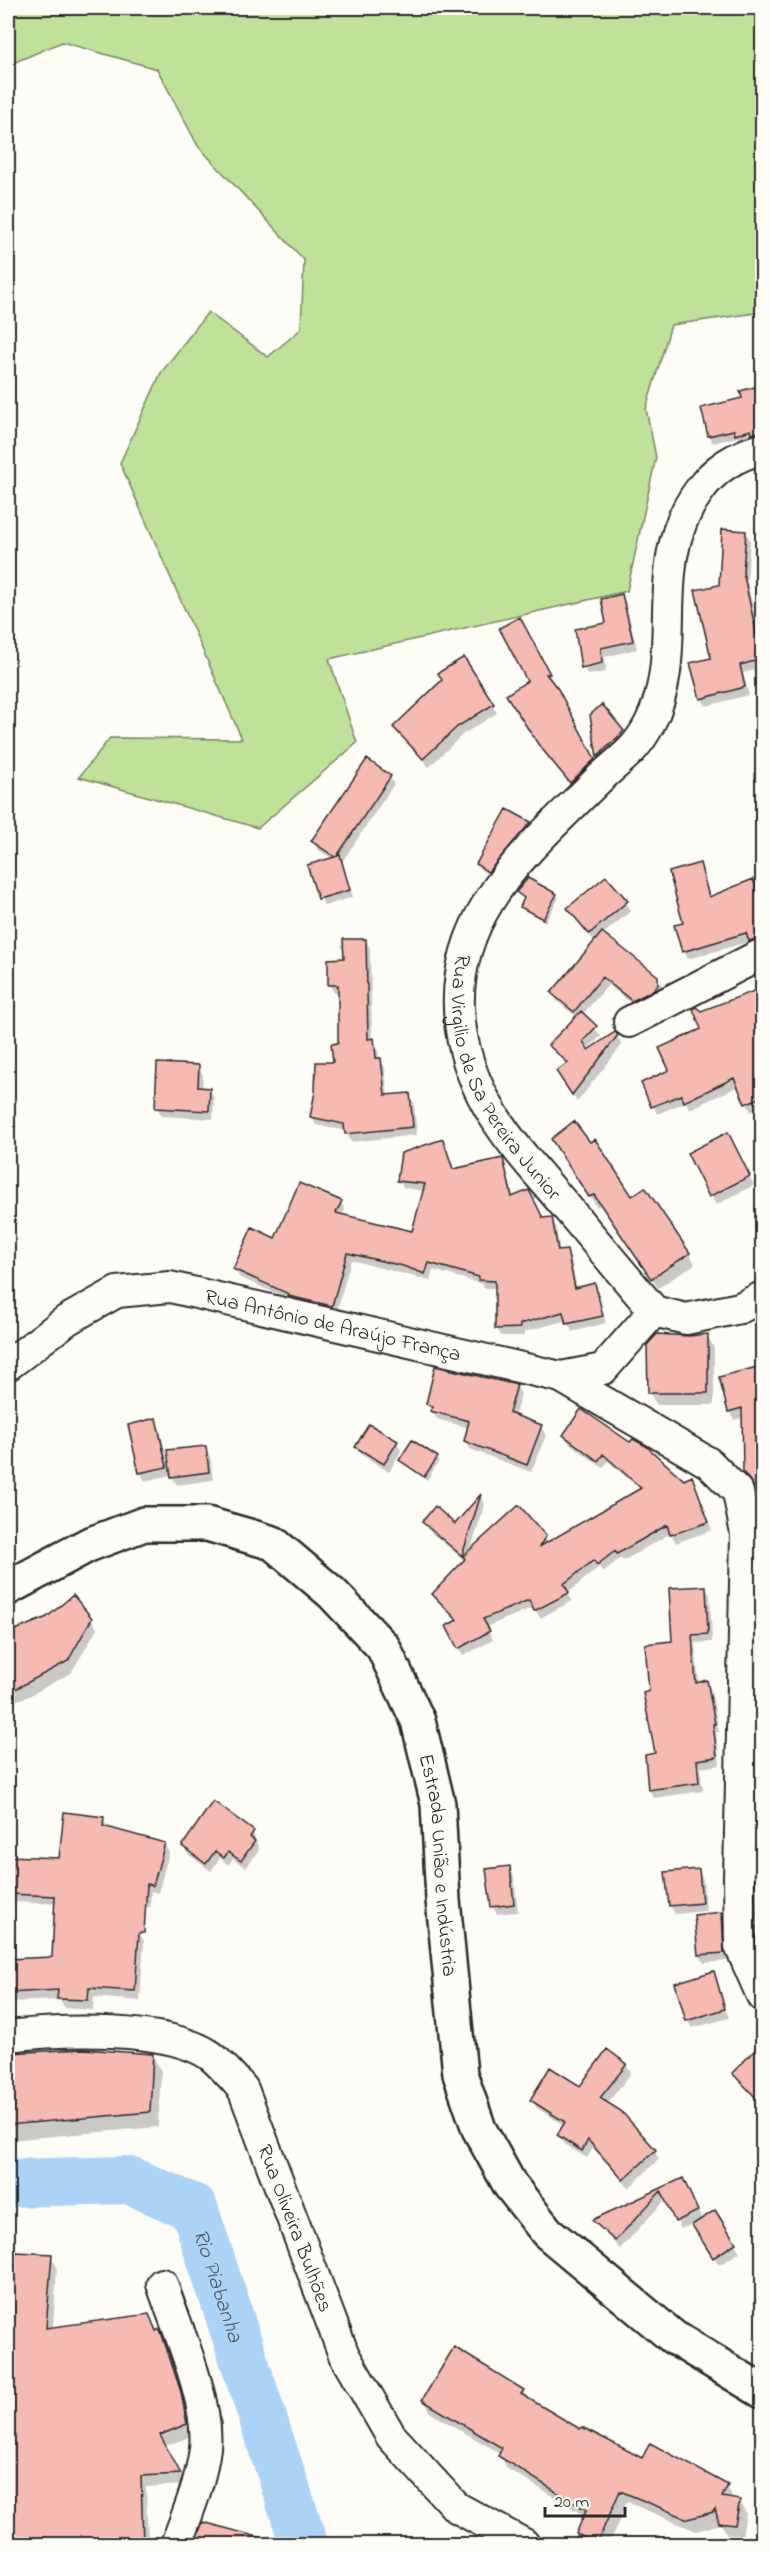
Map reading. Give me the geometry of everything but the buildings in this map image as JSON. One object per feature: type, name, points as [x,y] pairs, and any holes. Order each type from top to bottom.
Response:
[{"type":"main road","name":"Estrada União e Indústria","points":[[8,1588],[88,1545],[144,1524],[207,1524],[273,1543],[339,1601],[383,1647],[418,1721],[438,1804],[443,1900],[460,2074],[479,2129],[510,2185],[547,2232],[673,2337],[762,2391]]},
{"type":"street","name":"Rua Virgilio de Sa Pereira Junior","points":[[654,1311],[500,1129],[470,1074],[461,1028],[460,984],[464,950],[496,888],[528,849],[637,746],[651,720],[663,683],[672,549],[685,510],[704,483],[724,466],[746,453],[762,448]]},
{"type":"street","points":[[629,1022],[762,954]]},
{"type":"street","name":"Rua Antônio de Araújo França","points":[[8,1365],[67,1320],[117,1292],[170,1287],[561,1377],[603,1369],[654,1311]]},
{"type":"street","points":[[654,1311],[686,1319],[740,1308],[762,1297]]},
{"type":"street","points":[[561,1377],[709,1463],[738,1492],[746,1534],[739,1867],[740,1946],[762,1996]]},
{"type":"street","name":"Rua Oliveira Bulhões","points":[[8,2036],[40,2032],[125,2033],[179,2043],[210,2056],[243,2089],[344,2355],[391,2436],[456,2507],[524,2544]]},
{"type":"street","points":[[162,2284],[202,2406],[205,2445],[200,2478],[176,2544]]},
{"type":"green space","points":[[8,8],[762,8],[762,312],[671,325],[646,409],[656,457],[627,591],[329,659],[357,743],[258,828],[79,777],[110,738],[242,739],[120,463],[161,373],[208,312],[268,357],[301,329],[304,260],[198,146],[157,69],[62,42],[8,65]]},
{"type":"waterway","name":"Rio Piabanha","points":[[8,2183],[129,2180],[194,2208],[304,2544]]}]
